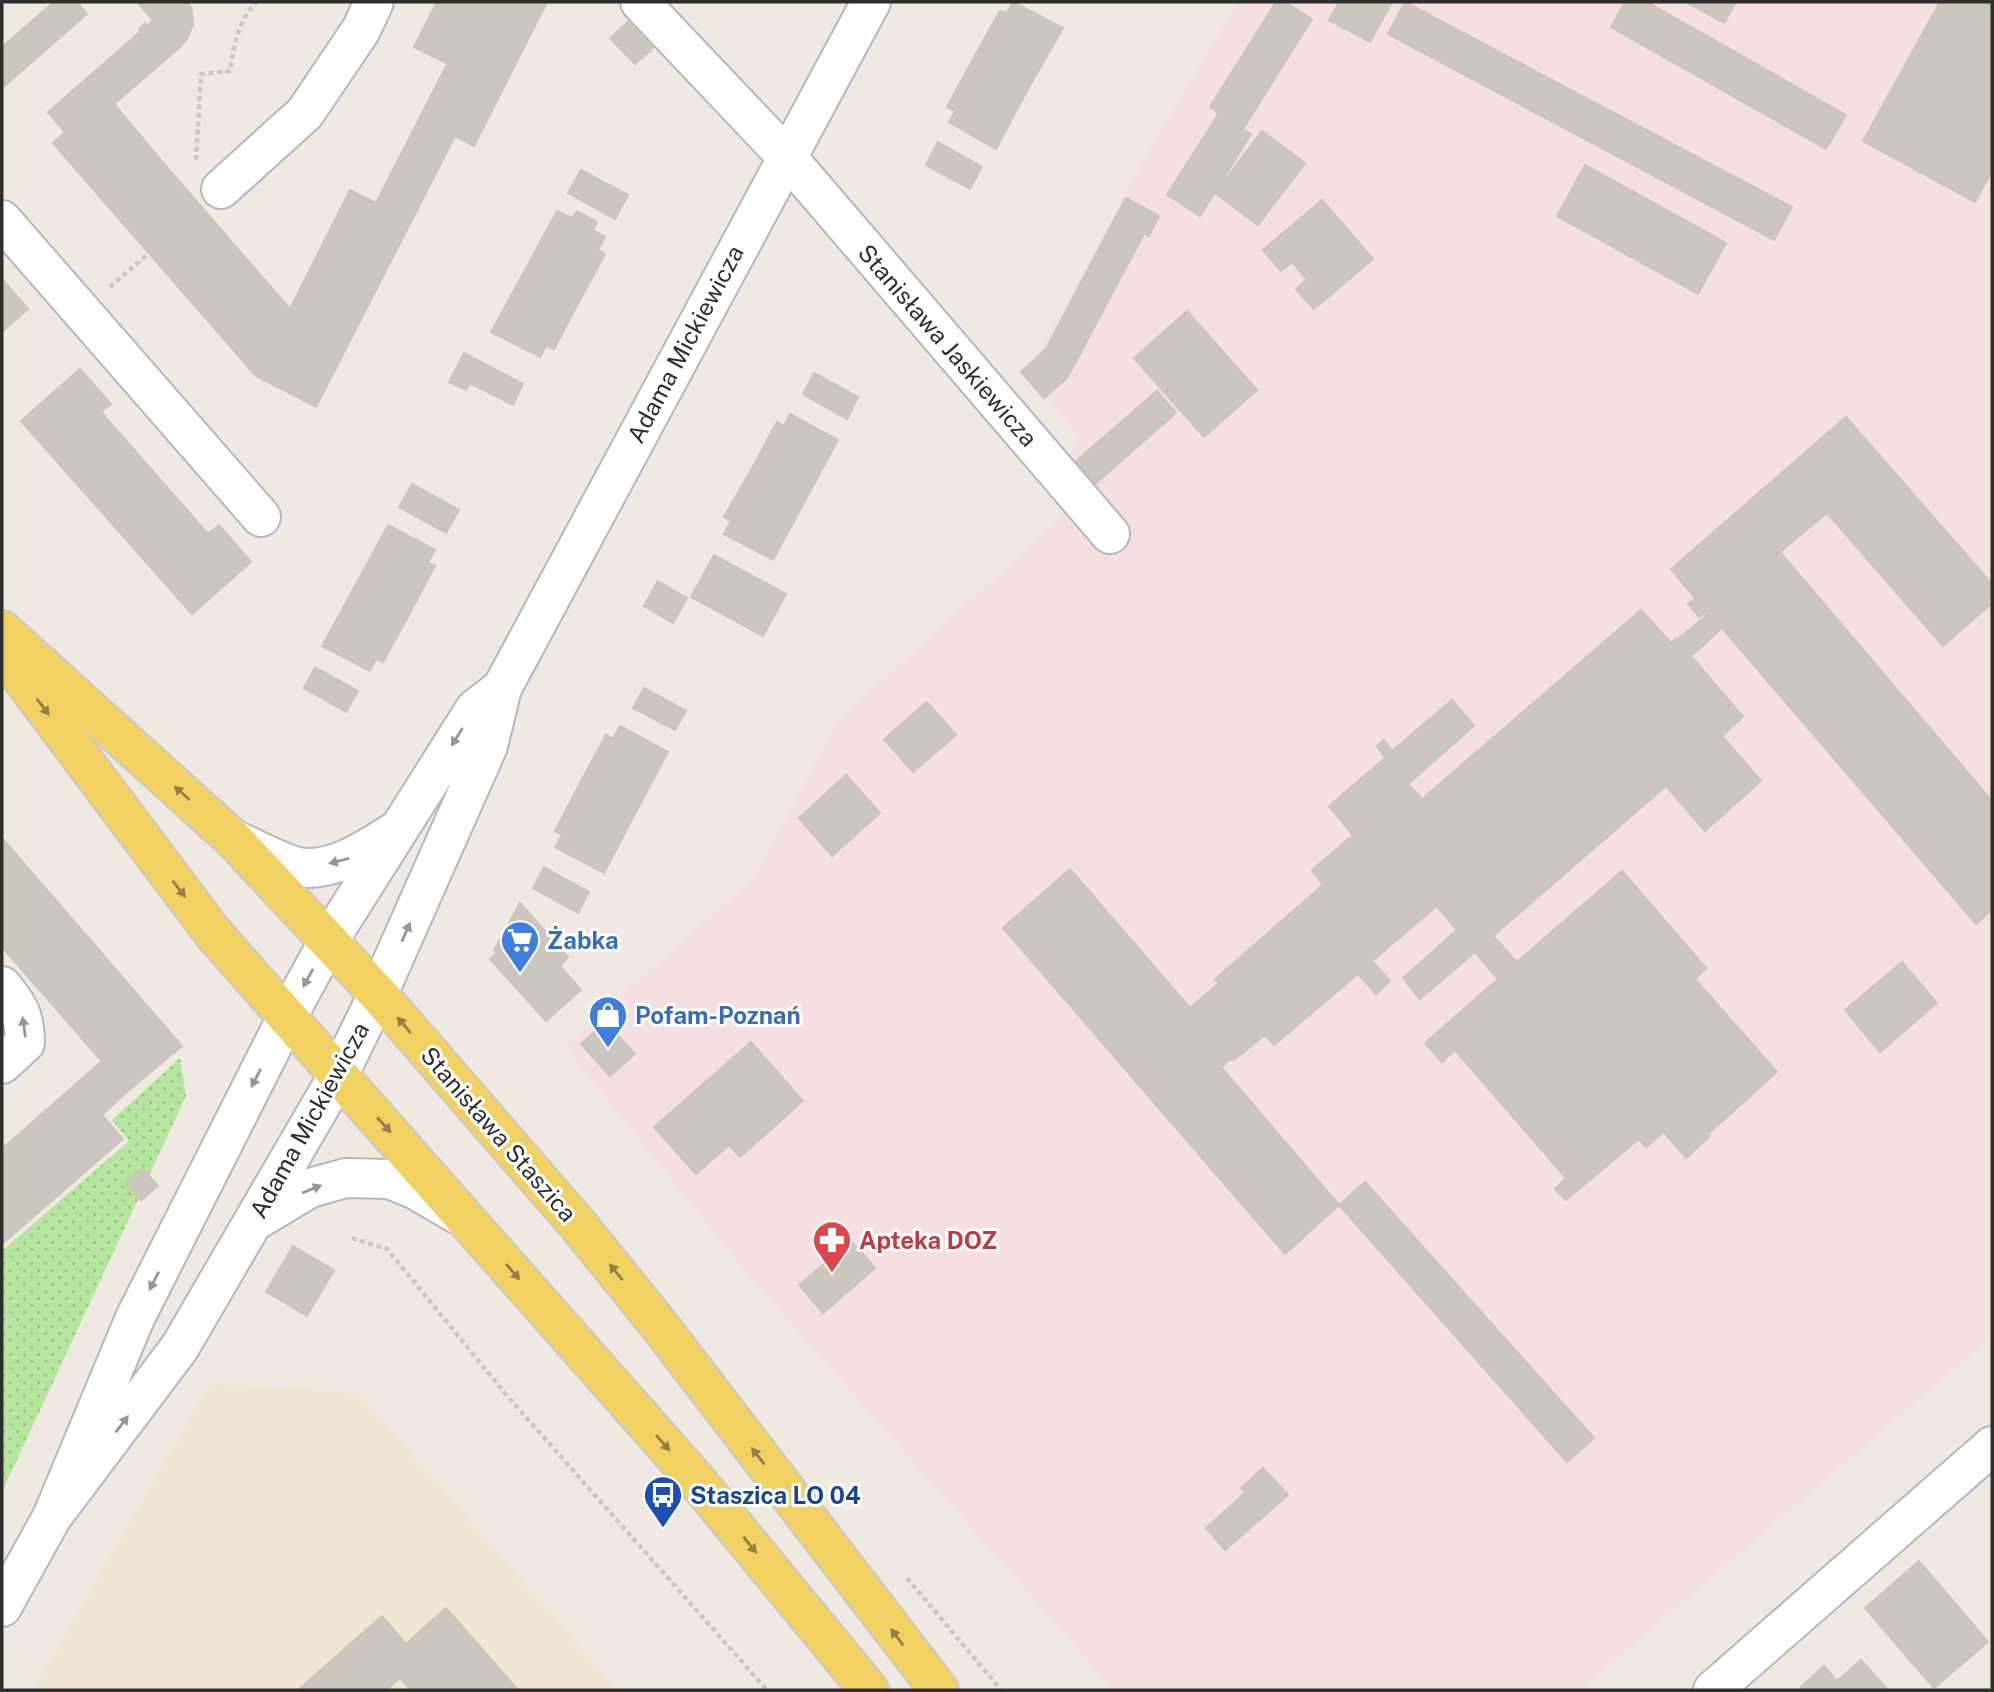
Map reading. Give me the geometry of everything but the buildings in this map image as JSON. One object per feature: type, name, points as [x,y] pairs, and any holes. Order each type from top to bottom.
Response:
[{"type":"main road","name":"Stanisława Staszica","points":[[2,631],[233,839],[378,994],[579,1226],[643,1305],[939,1690]]},
{"type":"main road","points":[[2,652],[212,933],[706,1492],[869,1690]]},
{"type":"street","points":[[208,178],[305,113],[361,30],[374,2]]},
{"type":"street","name":"Stanisława Jaskiewicza","points":[[640,2],[786,156],[1110,534]]},
{"type":"street","name":"Adama Mickiewicza","points":[[51,1517],[180,1347],[339,1074],[378,994],[488,746],[502,688],[871,2]]},
{"type":"street","points":[[2,220],[261,517]]},
{"type":"street","name":"Adama Mickiewicza","points":[[2,1607],[51,1517],[135,1318],[287,1017],[329,940],[475,709],[502,688]]},
{"type":"street","name":"Adama Mickiewicza","points":[[233,839],[298,867],[350,859],[399,829]]},
{"type":"street","points":[[2,986],[14,1000],[25,1022],[25,1043],[2,1063]]},
{"type":"street","points":[[253,1222],[310,1188],[346,1178],[389,1179],[416,1190],[468,1221]]},
{"type":"street","points":[[1713,1690],[1992,1446]]},
{"type":"path","points":[[208,178],[201,75],[230,72],[238,29],[245,13],[256,2]]},
{"type":"path","points":[[82,312],[149,253]]},
{"type":"path","points":[[352,1238],[387,1249],[509,1398],[767,1690]]},
{"type":"shaded area","points":[[1238,2],[1992,2],[1992,1336],[1580,1690],[1114,1690],[748,1274],[565,1047],[756,876],[837,722],[1054,525],[1095,484],[1070,453],[1080,436],[1021,372],[1040,354],[1149,151]]},
{"type":"shaded area","points":[[210,1383],[359,1393],[618,1690],[33,1690]]},
{"type":"green space","points":[[180,1058],[186,1096],[2,1492],[2,1251],[129,1141],[112,1120]]},
{"type":"place","name":"Żabka","points":[[520,974]]},
{"type":"place","name":"Pofam-Poznań","points":[[608,1049]]},
{"type":"place","name":"Apteka DOZ","points":[[832,1274]]},
{"type":"place","name":"Staszica LO 04","points":[[663,1529]]}]
